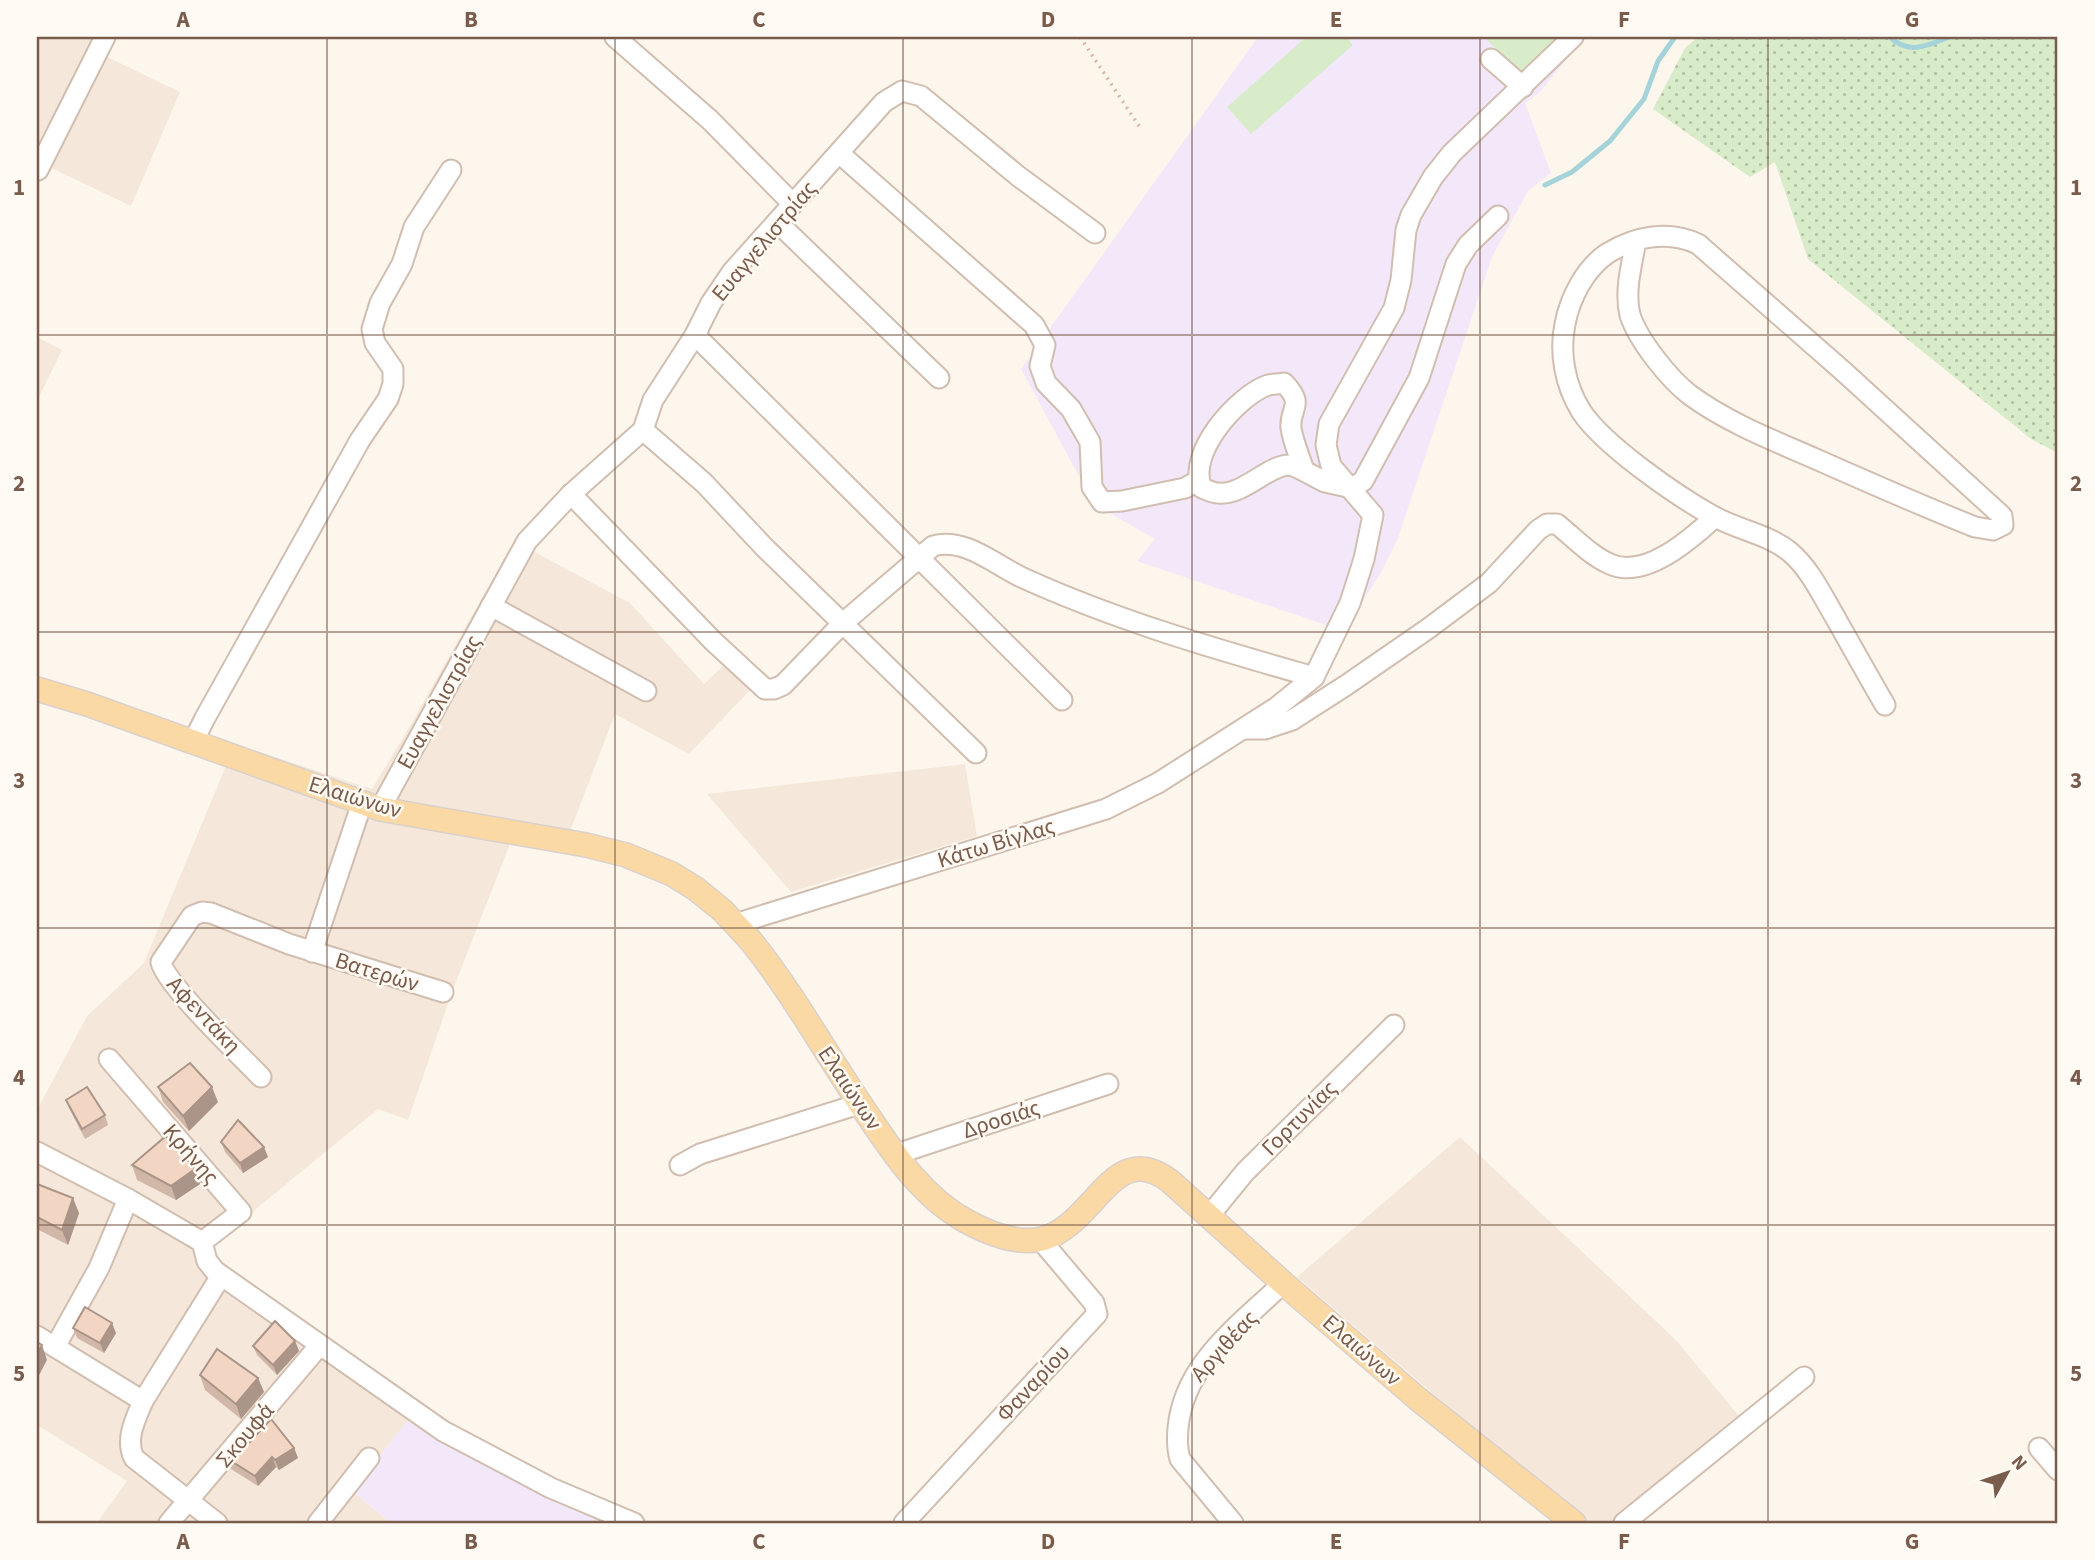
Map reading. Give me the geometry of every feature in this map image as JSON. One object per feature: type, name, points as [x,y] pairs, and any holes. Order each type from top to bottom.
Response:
[{"type":"main road","name":"Ελαιώνων","points":[[37,689],[371,806],[586,845],[626,855],[685,882],[723,911],[763,956],[894,1155],[929,1193],[965,1221],[1008,1238],[1025,1241],[1040,1239],[1054,1234],[1078,1217],[1118,1176],[1133,1168],[1149,1169],[1162,1175],[1418,1399],[1574,1523]]},
{"type":"street","points":[[37,170],[105,37]]},
{"type":"street","points":[[615,37],[710,120],[793,204]]},
{"type":"street","points":[[571,494],[687,614],[765,689],[783,685],[843,623],[933,546],[946,542],[960,545],[1021,577],[1095,607],[1199,645],[1314,677],[1350,603],[1364,559],[1373,516],[1331,466],[1326,444],[1329,424],[1394,308],[1401,280],[1406,230],[1411,215],[1433,177],[1452,153],[1573,37]]},
{"type":"street","points":[[1491,59],[1523,87]]},
{"type":"street","name":"Ευαγγελιστρίας","points":[[312,951],[371,806],[527,541],[571,494],[643,430],[653,400],[732,272],[884,102],[902,90],[921,96],[1018,176],[1095,233]]},
{"type":"street","points":[[839,153],[1034,325],[1045,345],[1040,366],[1046,383],[1071,410],[1090,442],[1092,487],[1102,502],[1122,501],[1185,488],[1199,480]]},
{"type":"street","points":[[193,743],[360,440],[388,399],[393,384],[393,369],[375,343],[372,329],[380,303],[402,264],[414,228],[451,170]]},
{"type":"street","points":[[1304,471],[1291,426],[1296,408],[1294,394],[1284,383],[1269,385],[1243,400],[1206,443],[1198,464],[1202,488],[1219,494],[1261,478],[1275,468],[1290,465],[1325,482],[1352,488],[1363,481],[1419,378],[1456,264],[1468,245],[1498,216]]},
{"type":"street","points":[[777,222],[939,378]]},
{"type":"street","points":[[1636,241],[1629,289],[1630,312],[1636,330],[1652,354],[1687,393],[1721,415],[1975,527],[1993,530],[2003,525],[2002,516],[1698,244],[1682,236],[1661,235],[1636,241],[1618,247],[1602,257],[1580,284],[1567,313],[1563,336],[1565,370],[1573,396],[1590,423],[1641,468],[1715,517],[1772,540],[1801,562],[1885,705]]},
{"type":"street","points":[[695,335],[1062,700]]},
{"type":"street","points":[[643,430],[704,483],[764,547],[976,753]]},
{"type":"street","points":[[1241,730],[1265,729],[1292,720],[1345,686],[1489,583],[1538,530],[1547,524],[1557,524],[1610,564],[1633,568],[1654,561],[1687,542],[1715,517]]},
{"type":"street","points":[[491,606],[646,691]]},
{"type":"street","name":"Κάτω Βίγλας","points":[[735,923],[1107,808],[1158,783],[1277,707],[1314,677]]},
{"type":"street","name":"Αφεντάκη","points":[[261,1077],[179,991],[163,970],[162,962],[192,916],[202,912],[312,951]]},
{"type":"street","name":"Βατερών","points":[[312,951],[443,992]]},
{"type":"street","name":"Γορτυνίας","points":[[1209,1216],[1245,1172],[1394,1025]]},
{"type":"street","name":"Κρήνης","points":[[109,1059],[241,1212],[202,1242]]},
{"type":"street","name":"Δροσιάς","points":[[894,1155],[1108,1084]]},
{"type":"street","points":[[680,1165],[700,1154],[859,1104]]},
{"type":"street","points":[[37,1152],[128,1199],[202,1242],[207,1261],[221,1276],[443,1431],[551,1488],[634,1523]]},
{"type":"street","points":[[55,1347],[99,1268],[128,1199]]},
{"type":"street","name":"Φαναρίου","points":[[904,1523],[1097,1314],[1094,1303],[1040,1239]]},
{"type":"street","points":[[217,1523],[134,1458],[129,1449],[129,1440],[143,1401],[221,1276]]},
{"type":"street","name":"Αργιθέας","points":[[1233,1523],[1180,1460],[1177,1449],[1180,1415],[1187,1389],[1203,1362],[1283,1283]]},
{"type":"street","points":[[37,1336],[143,1401]]},
{"type":"street","name":"Σκουφά","points":[[169,1523],[319,1346]]},
{"type":"street","points":[[1624,1523],[1804,1377]]},
{"type":"street","points":[[2039,1448],[2058,1470]]},
{"type":"street","points":[[318,1523],[369,1458]]},
{"type":"path","points":[[1080,37],[1141,129]]},
{"type":"shaded area","points":[[37,37],[110,37],[101,54],[180,92],[131,206],[47,166],[37,187]]},
{"type":"shaded area","points":[[1258,37],[1585,37],[1540,92],[1525,103],[1551,173],[1528,191],[1492,257],[1398,538],[1380,574],[1344,631],[1137,561],[1155,539],[1094,504],[1021,369]]},
{"type":"shaded area","points":[[37,337],[62,350],[37,401]]},
{"type":"shaded area","points":[[514,541],[630,603],[704,684],[726,663],[752,688],[689,754],[615,714],[564,847],[512,839],[452,992],[408,1120],[378,1109],[212,1245],[225,1266],[422,1403],[352,1491],[391,1523],[97,1523],[127,1481],[37,1425],[37,1110],[87,1016],[144,963],[235,744],[372,789]]},
{"type":"shaded area","points":[[965,764],[977,836],[791,892],[707,794]]},
{"type":"shaded area","points":[[1460,1137],[1676,1340],[1743,1421],[1616,1523],[1584,1523],[1297,1277]]},
{"type":"shaded area","points":[[407,1421],[500,1468],[620,1523],[391,1523],[352,1491]]},
{"type":"green space","points":[[1306,37],[1346,37],[1353,45],[1251,134],[1227,107]]},
{"type":"green space","points":[[1559,37],[1521,74],[1486,39]]},
{"type":"green space","points":[[1698,37],[2058,37],[2058,453],[2031,439],[1808,259],[1775,162],[1750,177],[1653,109],[1685,48]]},
{"type":"building","points":[[190,1063],[212,1087],[183,1116],[158,1087]]},
{"type":"building","points":[[87,1087],[105,1115],[82,1129],[66,1100]]},
{"type":"building","points":[[238,1120],[264,1147],[240,1163],[221,1142]]},
{"type":"building","points":[[166,1136],[195,1169],[171,1186],[132,1165]]},
{"type":"building","points":[[37,1184],[73,1198],[62,1230],[37,1217]]},
{"type":"building","points":[[85,1307],[112,1323],[100,1343],[73,1328]]},
{"type":"building","points":[[275,1321],[295,1341],[273,1365],[253,1346]]},
{"type":"building","points":[[217,1349],[258,1378],[236,1404],[200,1375]]},
{"type":"building","points":[[271,1419],[294,1448],[275,1460],[272,1457],[255,1476],[228,1459],[247,1439],[250,1442]]},
{"type":"waterway","points":[[1545,185],[1572,172],[1610,141],[1644,99],[1658,61],[1675,37]]},
{"type":"waterway","points":[[1890,37],[1897,43],[1911,47],[1925,46],[1949,37]]}]
